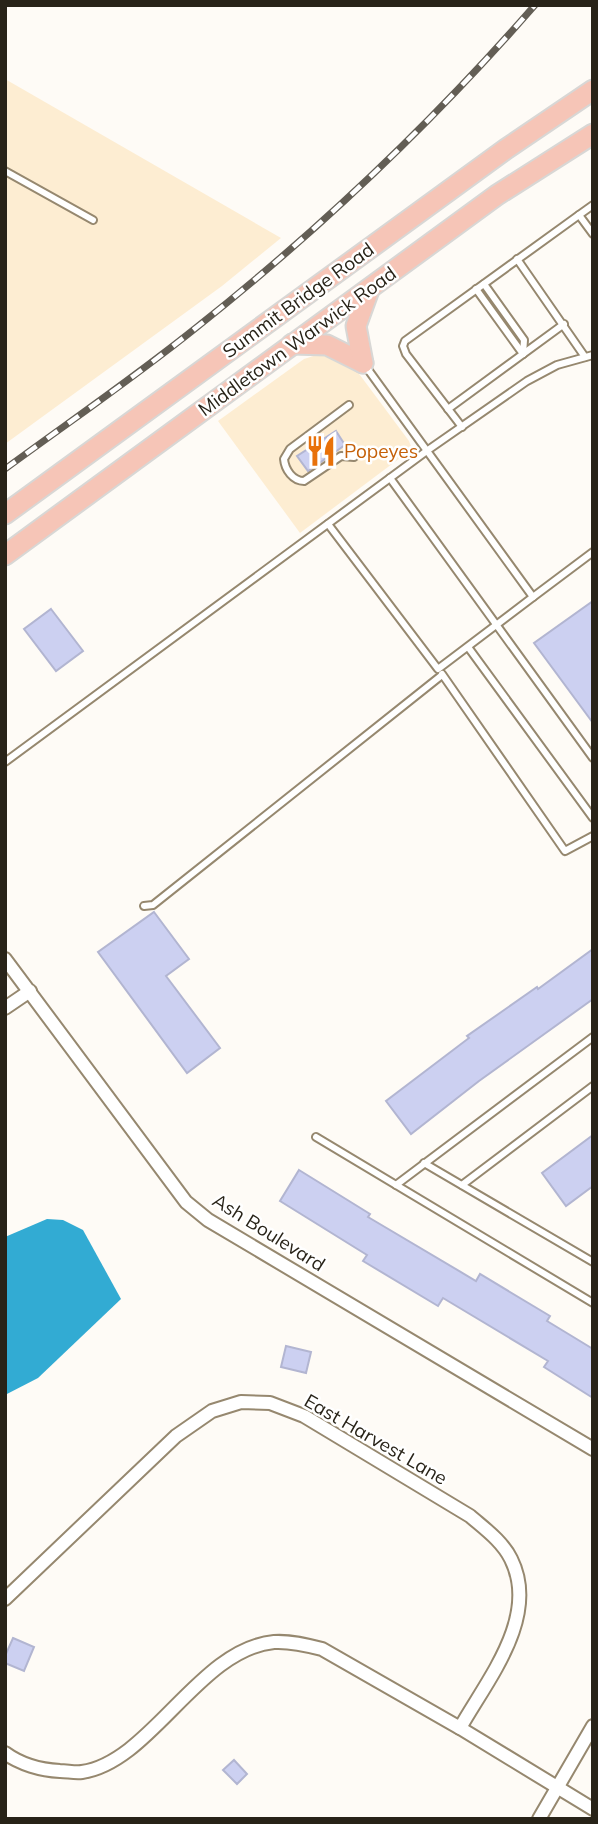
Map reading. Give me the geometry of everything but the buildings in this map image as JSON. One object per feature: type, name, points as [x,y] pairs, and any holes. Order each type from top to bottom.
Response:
[{"type":"main road","name":"Summit Bridge Road","points":[[5,514],[495,157],[593,90]]},
{"type":"main road","name":"Middletown Warwick Road","points":[[5,555],[497,195],[593,134]]},
{"type":"main road","points":[[363,363],[356,326],[370,288]]},
{"type":"main road","points":[[292,344],[327,345],[363,363]]},
{"type":"street","name":"Ash Boulevard","points":[[5,959],[186,1202],[208,1220],[593,1449]]},
{"type":"street","points":[[5,1008],[30,991]]},
{"type":"street","name":"East Harvest Lane","points":[[5,1599],[176,1436],[212,1411],[241,1402],[270,1403],[304,1416],[470,1516],[493,1536],[511,1559],[518,1585],[520,1609],[509,1643],[460,1728]]},
{"type":"street","points":[[5,1753],[15,1760],[48,1770],[82,1772],[113,1760],[221,1664],[247,1650],[273,1642],[300,1643],[322,1649],[460,1728],[593,1810]]},
{"type":"street","points":[[539,1819],[555,1787],[593,1726]]},
{"type":"lane","points":[[5,171],[93,220]]},
{"type":"lane","points":[[462,427],[406,354],[403,346],[405,341],[593,205]]},
{"type":"lane","points":[[579,215],[593,233]]},
{"type":"lane","points":[[5,762],[428,450],[527,381],[557,365],[589,356],[517,259]]},
{"type":"lane","points":[[484,284],[524,340],[523,354]]},
{"type":"lane","points":[[476,289],[523,354]]},
{"type":"lane","points":[[448,409],[564,324]]},
{"type":"lane","points":[[363,363],[533,597]]},
{"type":"lane","points":[[349,405],[285,453],[284,463],[293,477],[304,481],[341,456],[354,457]]},
{"type":"lane","points":[[390,478],[593,758]]},
{"type":"lane","points":[[328,524],[440,672],[565,851],[593,836]]},
{"type":"lane","points":[[144,906],[153,905],[468,647],[593,552]]},
{"type":"lane","points":[[468,647],[593,818]]},
{"type":"lane","points":[[396,1185],[593,1037]]},
{"type":"lane","points":[[462,1185],[593,1086]]},
{"type":"lane","points":[[316,1137],[593,1303]]},
{"type":"lane","points":[[424,1163],[593,1262]]},
{"type":"shaded area","points":[[5,79],[281,238],[222,286],[5,444]]},
{"type":"shaded area","points":[[323,353],[354,367],[409,441],[412,449],[300,533],[218,421],[304,359]]},
{"type":"water","points":[[47,1219],[63,1220],[83,1230],[121,1299],[38,1378],[5,1395],[5,1237]]},
{"type":"railway","points":[[5,469],[174,346],[287,252],[415,133],[535,5]]},
{"type":"place","name":"Popeyes","points":[[321,451]]}]
